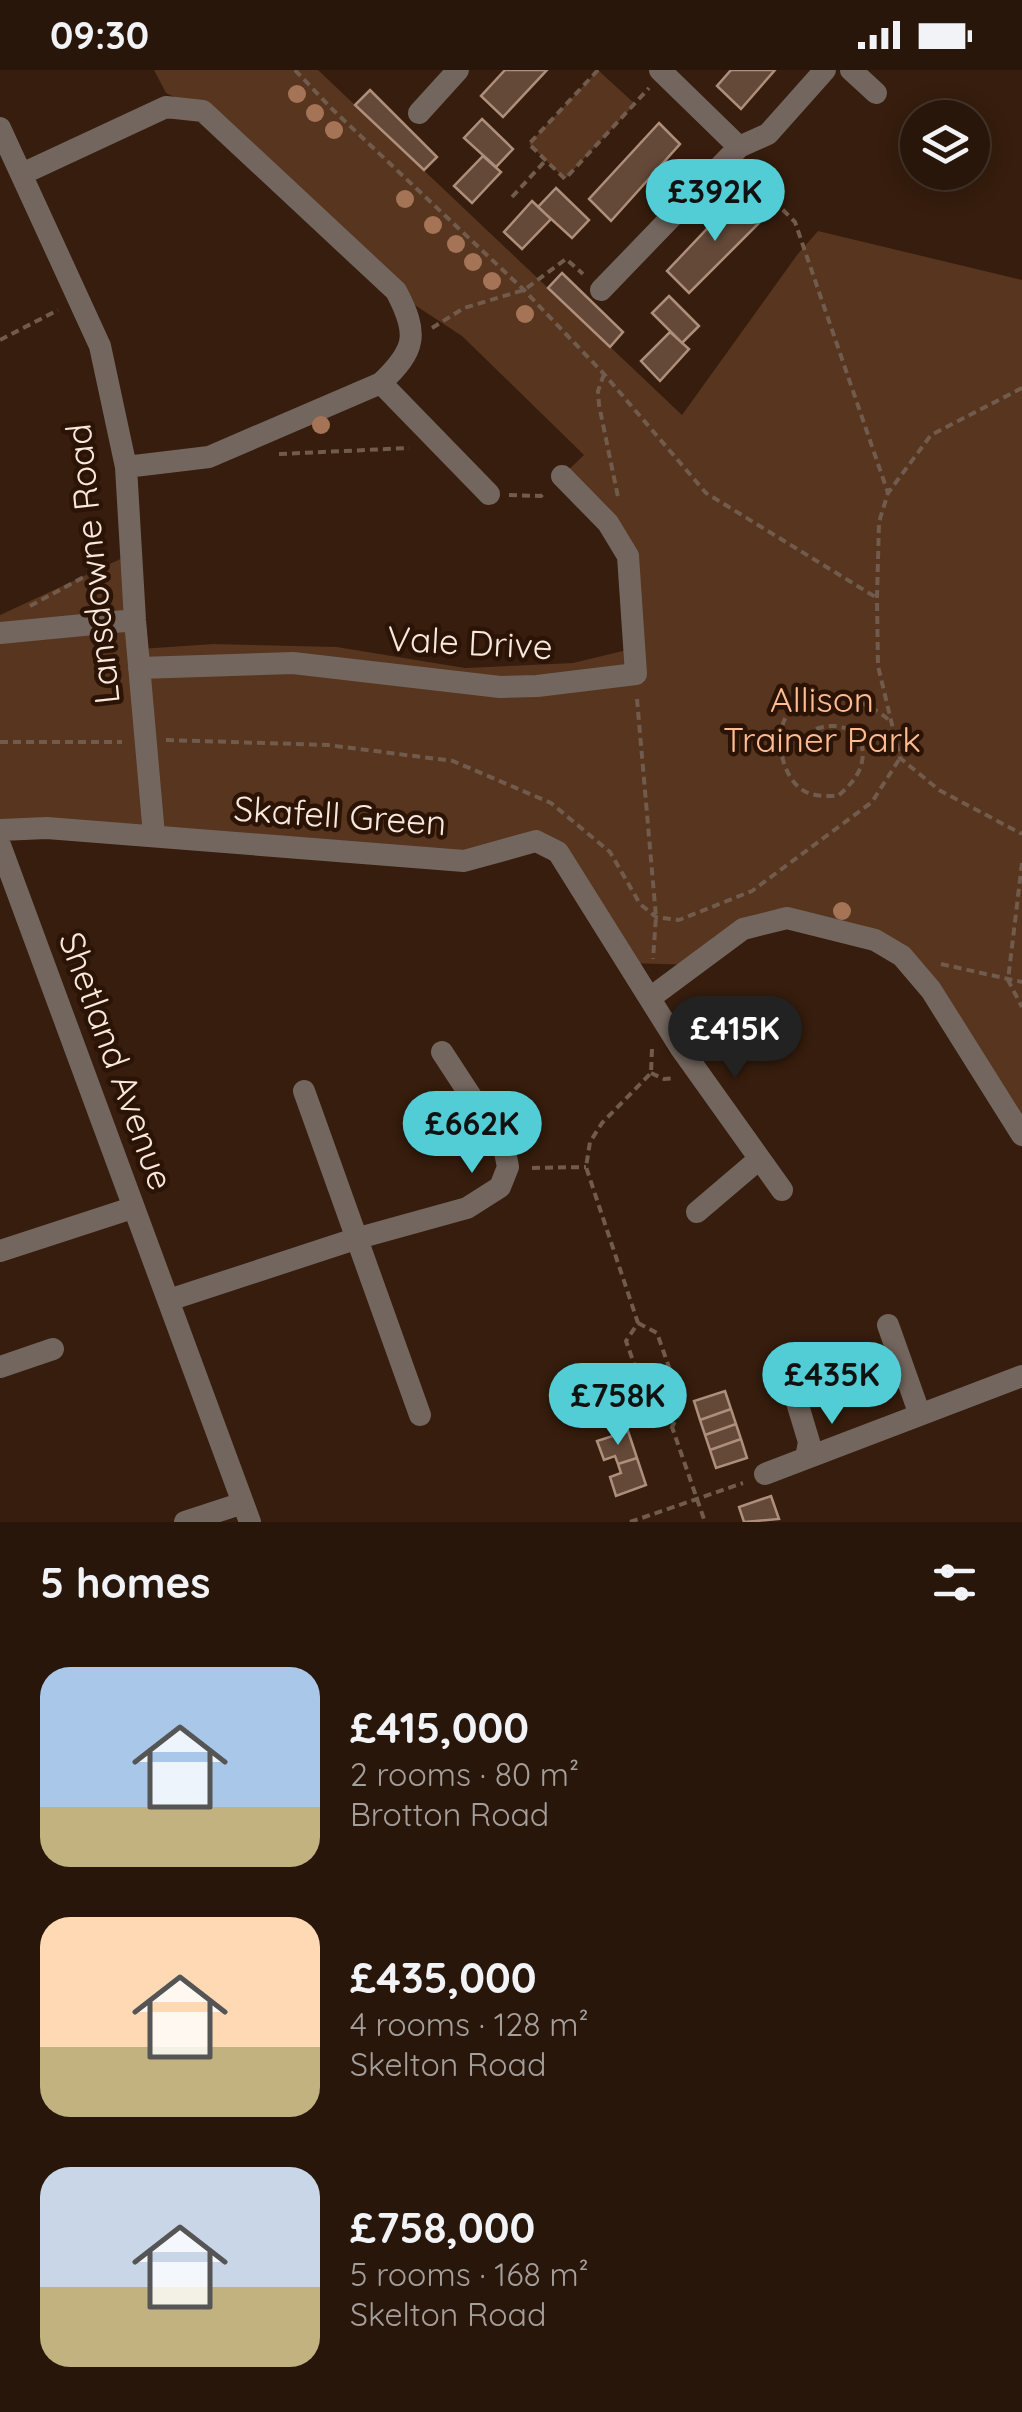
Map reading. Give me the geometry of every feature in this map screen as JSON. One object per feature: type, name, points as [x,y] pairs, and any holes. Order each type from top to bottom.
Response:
[{"type":"street","points":[[419,113],[458,70]]},
{"type":"street","points":[[601,290],[734,151],[768,134],[825,70]]},
{"type":"street","points":[[850,70],[876,93]]},
{"type":"street","points":[[661,72],[734,151]]},
{"type":"street","points":[[22,174],[166,107],[202,111],[396,291],[410,317],[412,340],[402,364],[381,383],[209,457],[126,468]]},
{"type":"street","name":"Lansdowne Road","points":[[0,128],[100,346],[126,468],[134,620],[154,835]]},
{"type":"street","points":[[381,383],[490,494]]},
{"type":"street","points":[[562,476],[608,524],[628,556],[636,674]]},
{"type":"street","points":[[0,633],[134,620]]},
{"type":"street","name":"Vale Drive","points":[[139,668],[292,663],[500,687],[636,674]]},
{"type":"street","name":"Skafell Green","points":[[0,830],[47,828],[154,835],[464,861],[536,841],[558,852],[665,1024],[782,1190]]},
{"type":"street","name":"Shetland Avenue","points":[[0,844],[246,1512]]},
{"type":"street","points":[[650,998],[743,929],[787,918],[874,940],[902,956],[931,990],[1022,1135]]},
{"type":"street","points":[[169,1300],[482,1201],[500,1187],[508,1167],[504,1147],[442,1052]]},
{"type":"street","points":[[304,1091],[420,1415]]},
{"type":"street","points":[[698,1212],[758,1160]]},
{"type":"street","points":[[0,1250],[132,1208]]},
{"type":"street","points":[[888,1325],[920,1414]]},
{"type":"street","points":[[0,1368],[53,1348]]},
{"type":"street","points":[[765,1474],[1022,1376]]},
{"type":"street","points":[[796,1399],[809,1442],[806,1458]]},
{"type":"street","points":[[185,1522],[246,1512]]},
{"type":"path","points":[[295,70],[524,290],[604,374],[706,492],[877,598]]},
{"type":"path","points":[[598,70],[529,144],[565,178],[661,72]]},
{"type":"path","points":[[734,151],[796,222],[888,493]]},
{"type":"path","points":[[512,197],[546,160]]},
{"type":"path","points":[[412,340],[464,308],[524,290],[566,259],[601,290]]},
{"type":"path","points":[[0,340],[78,299]]},
{"type":"path","points":[[604,374],[598,391],[618,497],[617,511],[608,524]]},
{"type":"path","points":[[1022,388],[931,435],[888,493],[879,522],[877,598],[878,666],[900,758],[939,790],[1022,834]]},
{"type":"path","points":[[268,454],[443,447]]},
{"type":"path","points":[[490,494],[541,496],[562,476]]},
{"type":"path","points":[[16,613],[132,551]]},
{"type":"path","points":[[636,674],[656,918]]},
{"type":"path","points":[[816,729],[832,724],[848,727],[861,744],[862,766],[838,796],[819,796],[799,788],[785,767],[780,746],[784,719],[800,702],[826,694],[859,700],[892,722]]},
{"type":"path","points":[[0,742],[109,743],[145,739],[328,746],[453,761],[550,804],[610,852],[640,904],[656,918],[679,920],[752,891],[872,802],[900,758]]},
{"type":"path","points":[[1022,863],[1008,980],[1022,1008]]},
{"type":"path","points":[[902,956],[1022,982]]},
{"type":"path","points":[[665,1024],[654,1040],[652,1073],[602,1123],[590,1142],[586,1167],[638,1323],[657,1334],[683,1407],[672,1427],[705,1522]]},
{"type":"path","points":[[508,1167],[586,1167]]},
{"type":"path","points":[[638,1323],[626,1341],[654,1420],[672,1427]]},
{"type":"path","points":[[630,1522],[765,1474]]},
{"type":"green space","name":"Allison Trainer Park","points":[[154,70],[318,70],[682,415],[818,231],[1022,280],[1022,1135],[902,956],[787,918],[694,965],[627,963],[536,841],[469,860],[0,830],[0,615],[129,555],[140,649],[213,644],[337,647],[465,668],[573,663],[635,648],[628,556],[562,476],[584,455],[462,336],[407,300],[202,110],[166,93]]},
{"type":"green space","points":[[598,70],[635,104],[565,179],[529,144]]},
{"type":"building","points":[[505,70],[547,70],[503,117],[481,96]]},
{"type":"building","points":[[731,70],[775,70],[741,109],[717,86]]},
{"type":"building","points":[[370,90],[437,157],[424,170],[355,105]]},
{"type":"building","points":[[482,119],[513,149],[496,167],[464,138]]},
{"type":"building","points":[[659,123],[680,144],[611,221],[589,199]]},
{"type":"building","points":[[483,156],[501,172],[472,203],[454,186]]},
{"type":"building","points":[[556,188],[589,220],[572,238],[538,207]]},
{"type":"building","points":[[738,196],[762,220],[689,293],[667,271]]},
{"type":"building","points":[[532,201],[551,219],[522,249],[504,232]]},
{"type":"building","points":[[562,273],[623,332],[610,347],[548,288]]},
{"type":"building","points":[[669,296],[699,326],[682,343],[652,313]]},
{"type":"building","points":[[670,332],[689,349],[660,381],[641,361]]},
{"type":"building","points":[[725,1391],[731,1409],[700,1420],[694,1401]]},
{"type":"building","points":[[731,1409],[736,1424],[705,1435],[700,1420]]},
{"type":"building","points":[[736,1424],[741,1439],[710,1450],[705,1435]]},
{"type":"building","points":[[628,1431],[637,1458],[618,1464],[615,1456],[604,1460],[597,1441]]},
{"type":"building","points":[[741,1439],[747,1458],[716,1468],[710,1450]]},
{"type":"building","points":[[637,1458],[646,1485],[616,1496],[610,1477],[621,1473],[618,1464]]},
{"type":"building","points":[[771,1496],[779,1519],[744,1522],[739,1507]]}]
